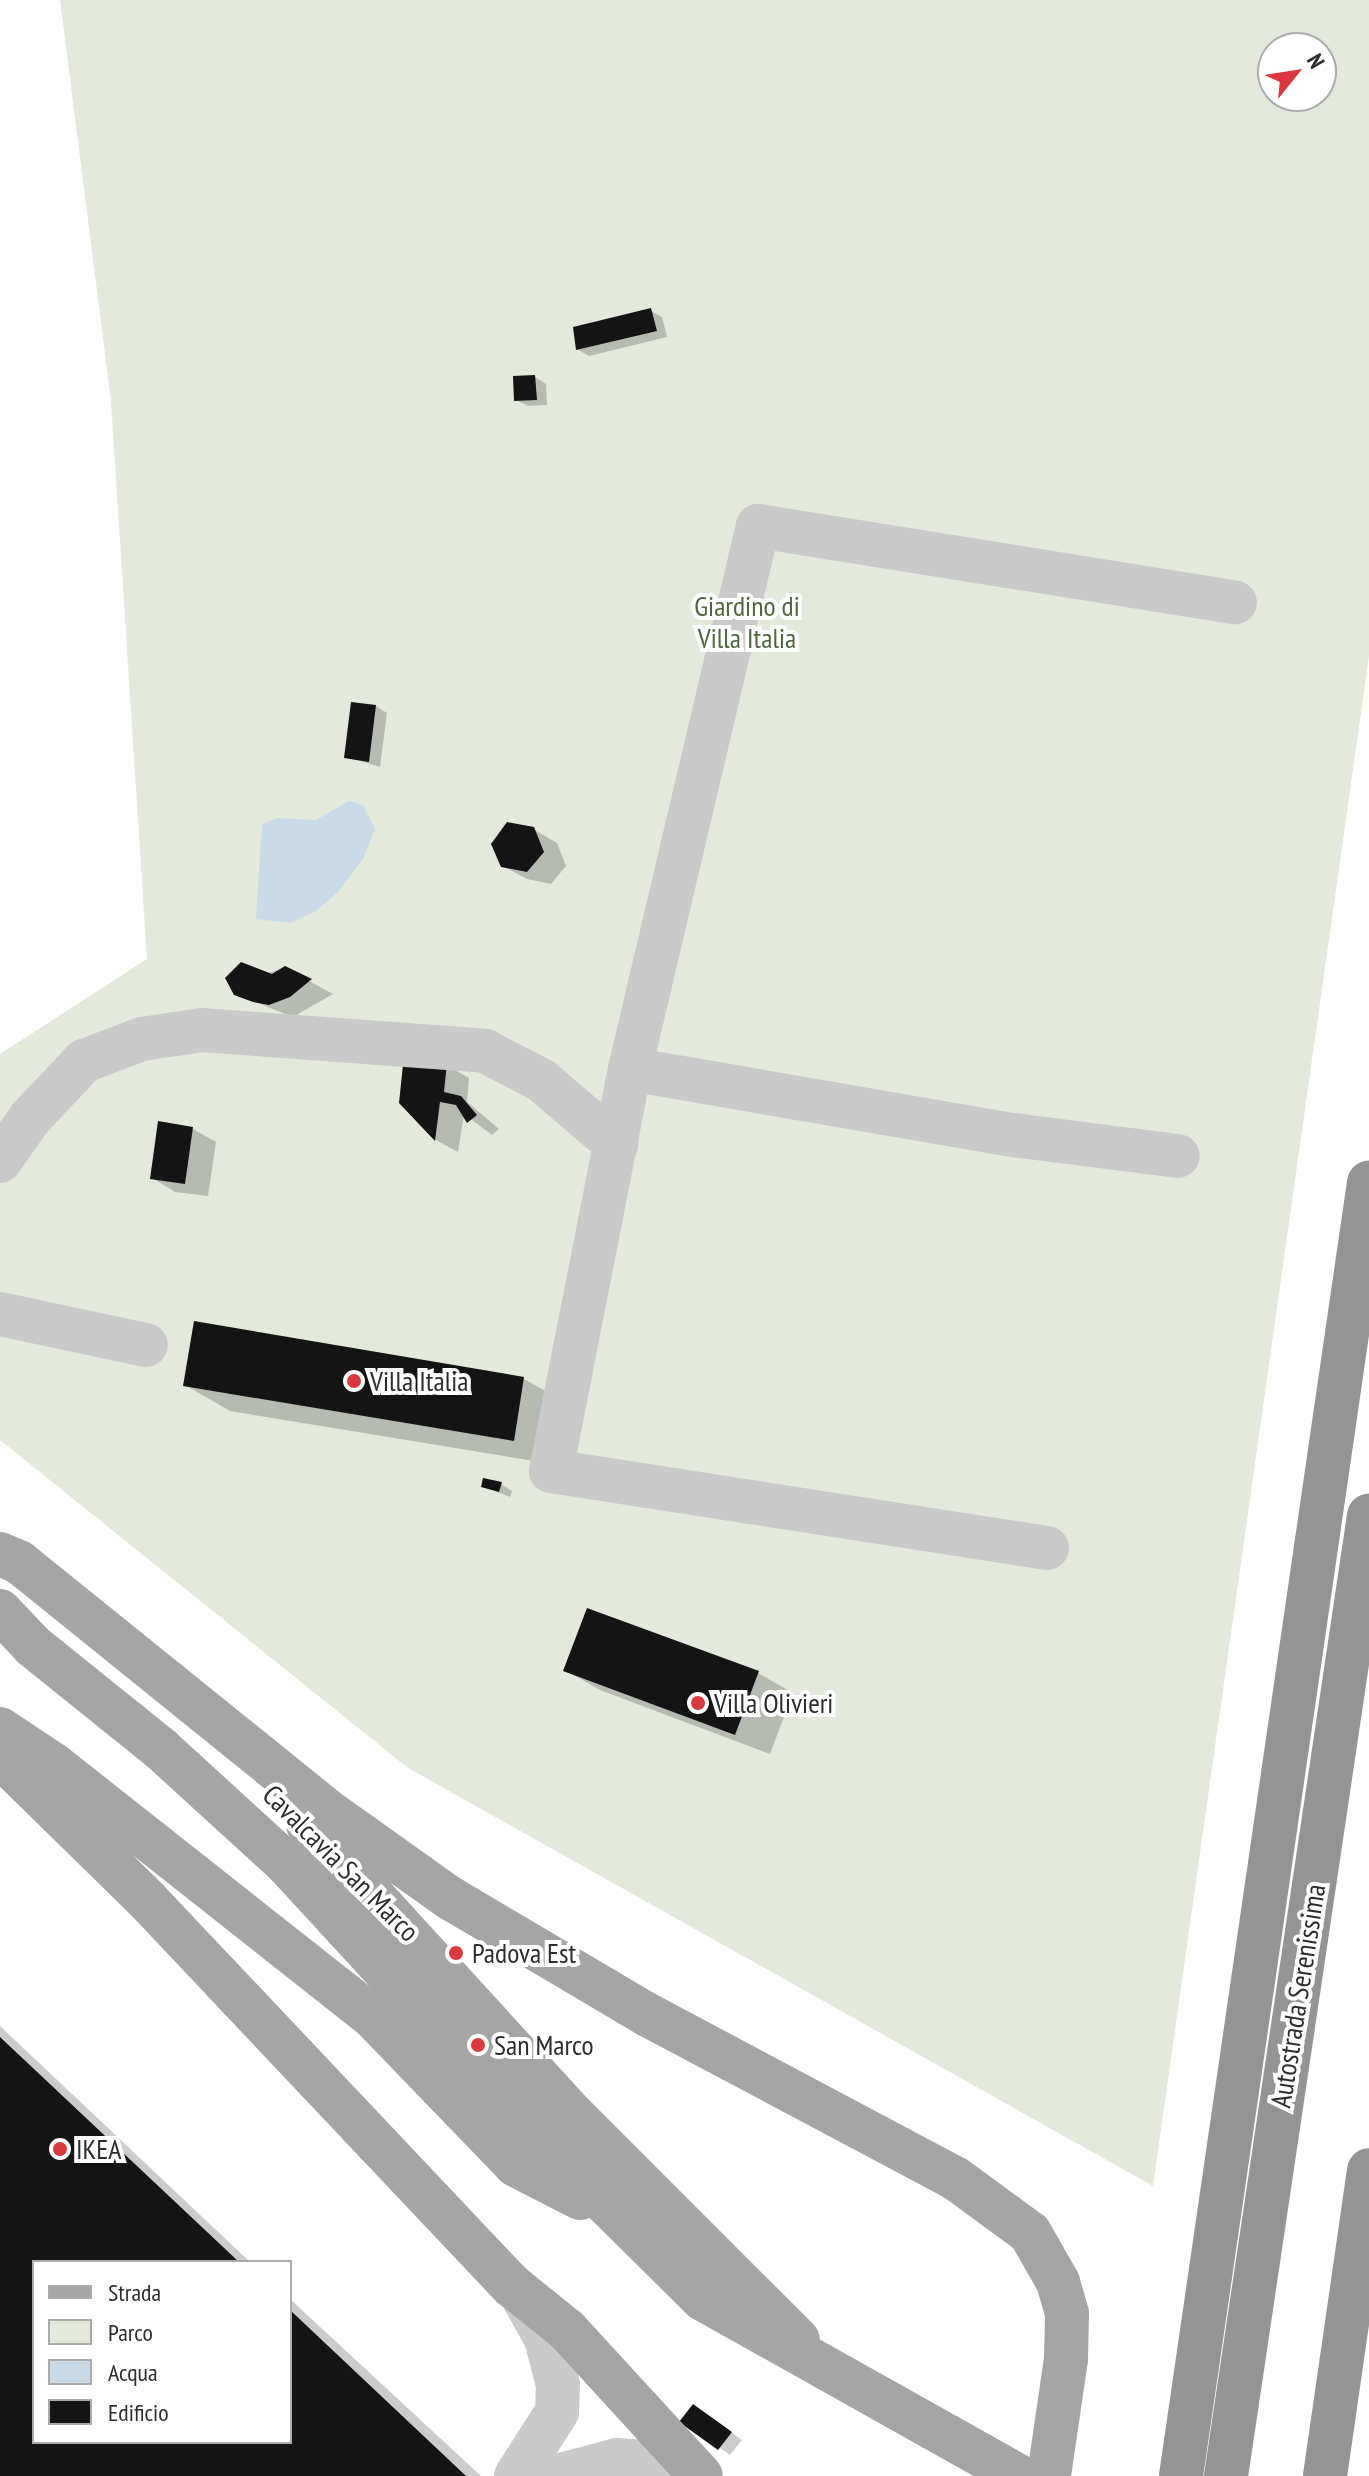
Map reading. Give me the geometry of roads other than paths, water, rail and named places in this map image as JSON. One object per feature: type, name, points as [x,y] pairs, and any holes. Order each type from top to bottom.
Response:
[{"type":"highway","points":[[1181,2476],[1369,1183]]},
{"type":"highway","name":"Autostrada Serenissima","points":[[1226,2476],[1369,1516]]},
{"type":"highway","points":[[1325,2476],[1369,2170]]},
{"type":"main road","points":[[0,1554],[19,1562],[333,1815],[450,1898],[648,2015],[955,2178],[1030,2233],[1058,2282],[1067,2314],[1066,2359],[1049,2476]]},
{"type":"main road","name":"Cavalcavia San Marco","points":[[0,1574],[221,1746],[348,1863],[573,2115],[816,2360]]},
{"type":"main road","name":"Cavalcavia San Marco","points":[[0,1611],[33,1646],[161,1749],[287,1864],[611,2214],[703,2299],[747,2328],[816,2360],[1010,2472]]},
{"type":"main road","points":[[0,1729],[54,1765],[374,2018],[516,2165],[611,2214]]},
{"type":"main road","points":[[0,1756],[148,1901],[523,2297],[567,2330],[701,2476]]},
{"type":"lane","points":[[1047,1548],[551,1471],[630,1069],[758,526],[1104,585],[1235,602]]},
{"type":"lane","points":[[0,1161],[30,1118],[84,1061],[142,1039],[202,1030],[485,1051],[541,1080],[616,1144]]},
{"type":"lane","points":[[630,1069],[1014,1135],[1178,1156]]},
{"type":"lane","points":[[0,1314],[146,1345]]},
{"type":"lane","points":[[516,2476],[557,2412],[558,2385],[546,2339],[523,2297]]},
{"type":"lane","points":[[557,2476],[617,2460],[647,2462],[674,2476]]},
{"type":"water","points":[[349,801],[363,805],[375,829],[363,859],[338,892],[316,911],[290,923],[256,919],[262,824],[277,818],[316,820]]},
{"type":"place","name":"Villa Italia","points":[[354,1381]]},
{"type":"place","name":"Villa Olivieri","points":[[698,1703]]},
{"type":"place","name":"Padova Est","points":[[456,1953]]},
{"type":"place","name":"San Marco","points":[[478,2045]]},
{"type":"place","name":"IKEA","points":[[60,2149]]},
{"type":"park label","name":"Giardino di Villa Italia","points":[[747,622]]}]
